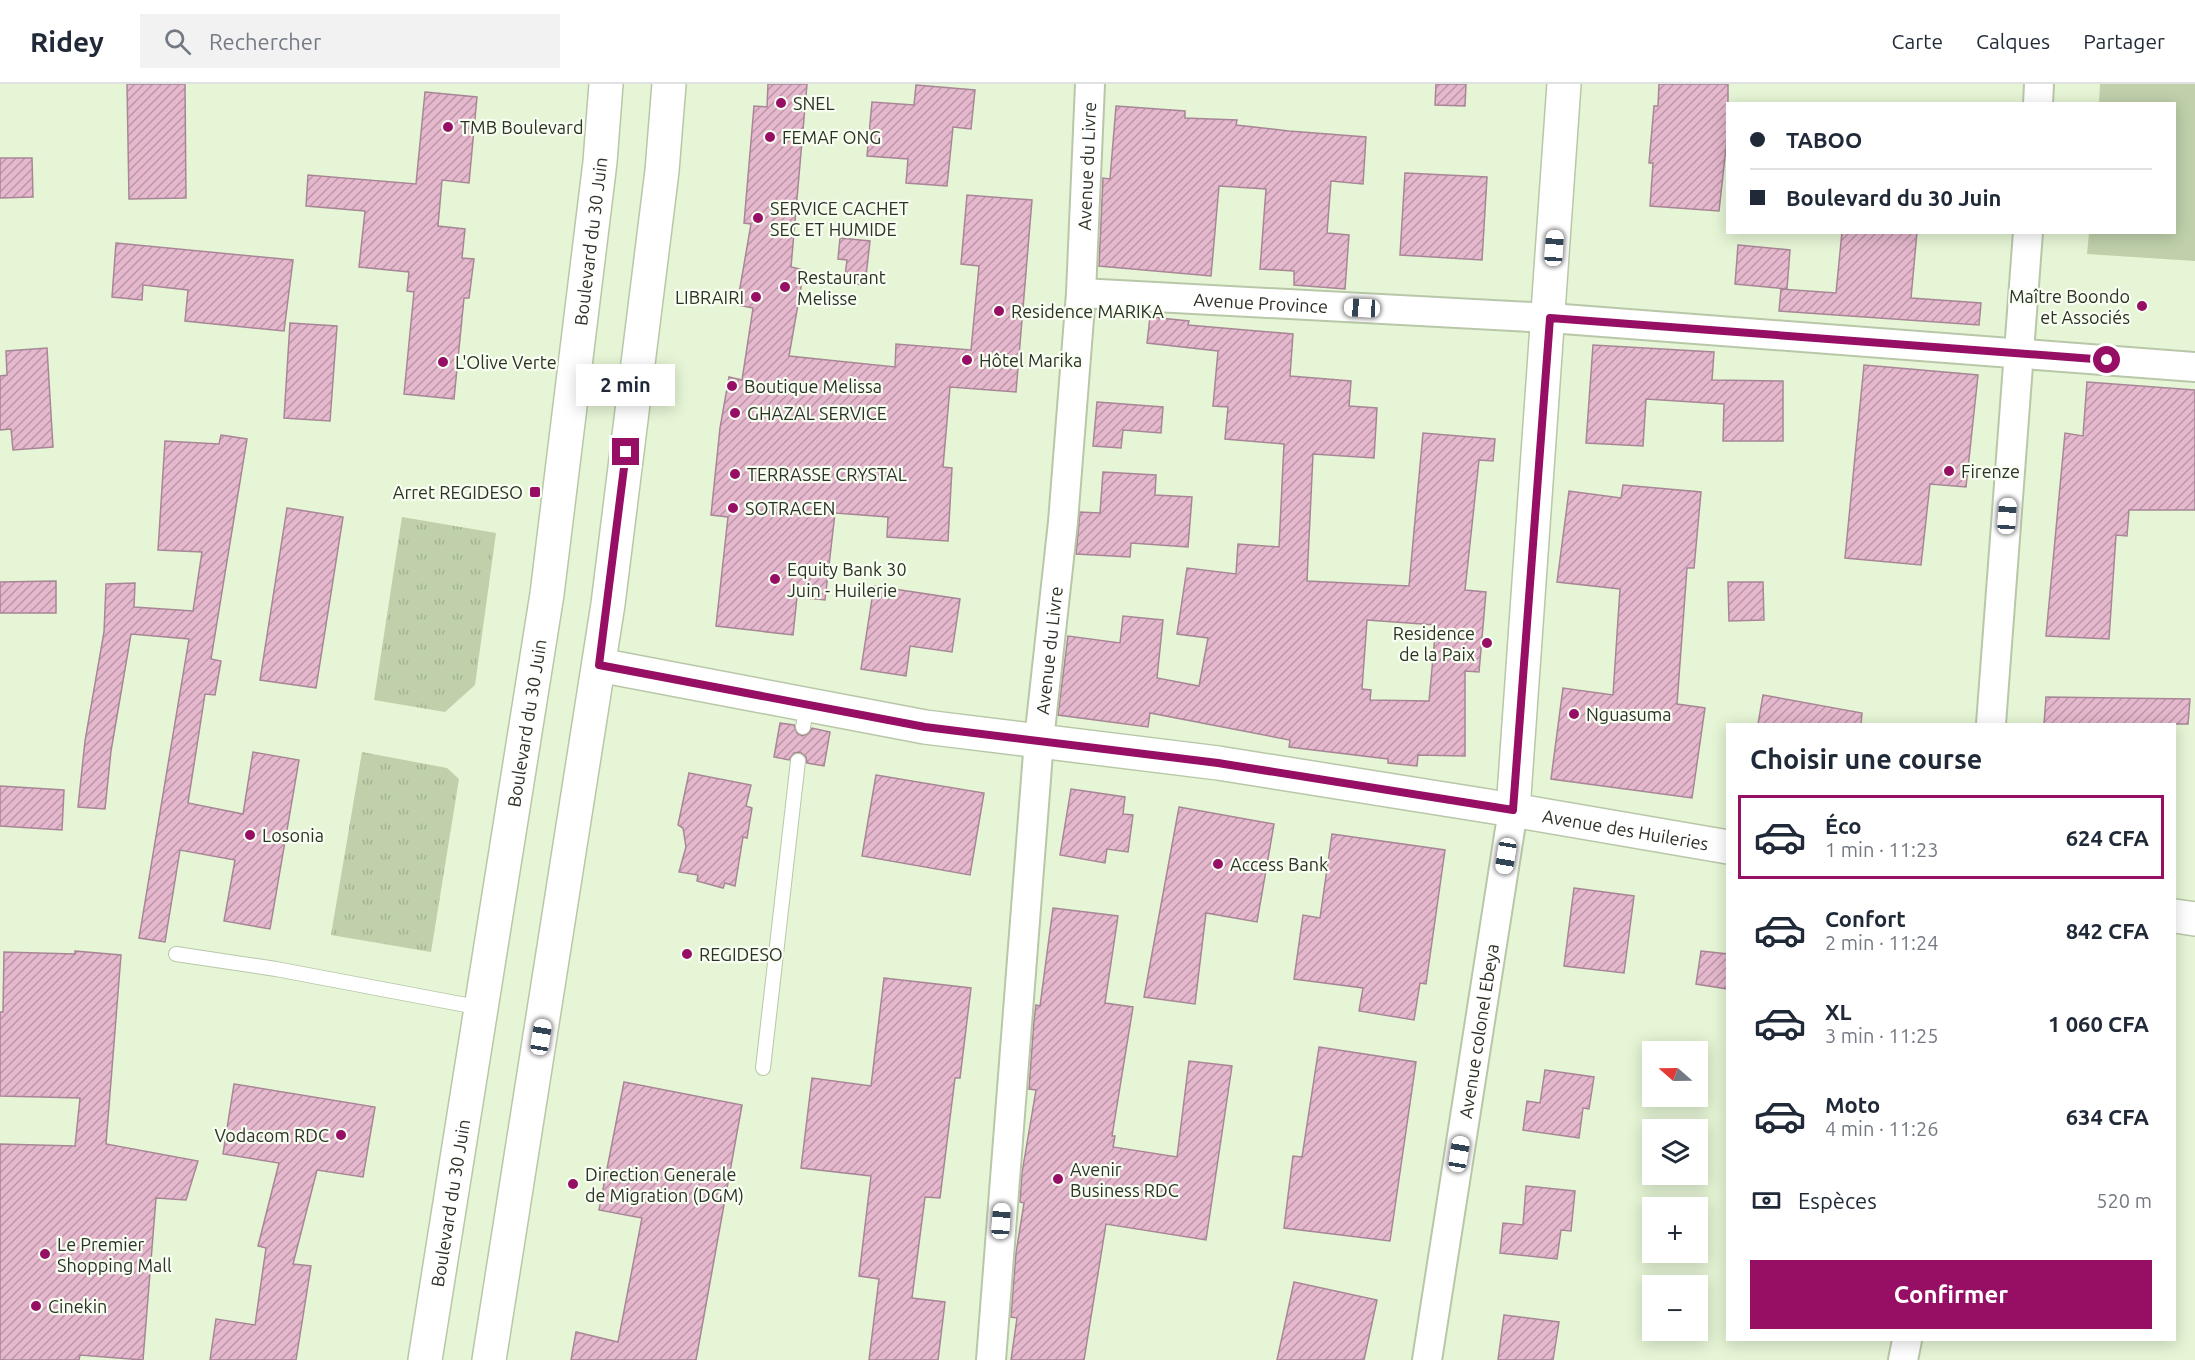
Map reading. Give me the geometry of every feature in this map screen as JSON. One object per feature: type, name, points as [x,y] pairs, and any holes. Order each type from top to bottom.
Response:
[{"type":"main road","name":"Boulevard du 30 Juin","points":[[425,1360],[547,594],[600,162],[606,84]]},
{"type":"main road","points":[[489,1360],[599,665],[662,171],[669,84]]},
{"type":"main road","points":[[1513,810],[1550,318],[1564,84]]},
{"type":"main road","name":"Avenue des Huileries","points":[[599,665],[805,716],[925,727],[1218,763],[1513,810],[1726,848]]},
{"type":"main road","points":[[2176,916],[2195,919]]},
{"type":"street","name":"Avenue du Livre","points":[[991,1360],[1039,740],[1063,522],[1081,293],[1090,84]]},
{"type":"street","points":[[2038,102],[2039,84]]},
{"type":"street","points":[[1991,723],[2028,234]]},
{"type":"street","name":"Avenue Province","points":[[1081,293],[1550,318],[2195,367]]},
{"type":"street","name":"Avenue colonel Ebeya","points":[[1427,1360],[1513,810]]},
{"type":"street","points":[[1903,1360],[1906,1341]]},
{"type":"lane","points":[[763,1068],[798,761]]},
{"type":"lane","points":[[176,954],[276,969],[482,1008]]},
{"type":"green space","points":[[2100,84],[2195,84],[2195,261],[2087,254],[2089,234],[2176,234],[2176,102],[2099,102]]},
{"type":"green space","points":[[402,517],[496,533],[475,685],[445,712],[374,700]]},
{"type":"green space","points":[[362,752],[447,768],[459,779],[431,952],[331,935]]},
{"type":"building","points":[[127,84],[185,84],[186,198],[129,199]]},
{"type":"building","points":[[768,84],[807,84],[791,267],[804,270],[789,356],[895,367],[896,344],[971,350],[979,266],[961,264],[967,195],[1032,200],[1016,392],[950,387],[943,467],[952,468],[948,541],[887,537],[888,517],[835,513],[825,600],[797,597],[793,635],[716,626],[728,517],[711,515],[720,428],[729,377],[742,380],[753,308],[737,305],[751,224],[744,223],[754,106],[767,107]]},
{"type":"building","points":[[1436,84],[1466,84],[1465,106],[1435,105]]},
{"type":"building","points":[[1659,84],[1728,84],[1726,148],[1719,211],[1650,206],[1653,163],[1649,163],[1654,106],[1658,106]]},
{"type":"building","points":[[916,85],[975,90],[971,129],[953,127],[947,186],[906,183],[908,159],[867,156],[872,102],[914,105]]},
{"type":"building","points":[[425,92],[477,97],[469,183],[442,180],[438,226],[465,229],[462,258],[474,259],[469,298],[464,298],[454,399],[404,394],[414,292],[407,291],[409,272],[359,267],[365,211],[306,206],[308,175],[416,184]]},
{"type":"building","points":[[1116,106],[1185,111],[1185,118],[1237,120],[1236,125],[1366,137],[1363,184],[1331,181],[1327,233],[1349,235],[1345,289],[1294,285],[1294,271],[1260,269],[1266,189],[1219,186],[1211,276],[1099,266],[1103,178],[1110,179]]},
{"type":"building","points":[[0,158],[32,158],[33,197],[0,198]]},
{"type":"building","points":[[1405,173],[1487,177],[1482,260],[1400,255]]},
{"type":"building","points":[[1842,234],[1917,234],[1911,298],[1981,303],[1979,325],[1779,311],[1781,289],[1836,293]]},
{"type":"building","points":[[840,238],[870,241],[865,285],[844,283],[847,260],[838,259]]},
{"type":"building","points":[[116,243],[293,260],[284,331],[185,321],[188,290],[143,285],[142,300],[112,297]]},
{"type":"building","points":[[1738,245],[1790,250],[1787,289],[1735,284]]},
{"type":"building","points":[[1150,317],[1189,321],[1188,325],[1293,334],[1290,376],[1351,381],[1349,406],[1377,408],[1374,458],[1313,454],[1307,581],[1409,586],[1423,433],[1495,439],[1493,461],[1479,460],[1465,590],[1486,592],[1479,672],[1465,671],[1465,756],[1418,755],[1417,766],[1388,763],[1388,759],[1289,747],[1290,740],[1150,713],[1148,727],[1058,715],[1068,636],[1120,643],[1123,616],[1163,620],[1157,678],[1199,686],[1208,638],[1177,634],[1187,568],[1236,574],[1238,544],[1279,547],[1284,444],[1225,439],[1228,407],[1213,406],[1218,351],[1147,343]],"holes":[[[1367,620],[1436,625],[1429,701],[1370,700],[1371,690],[1362,689]]]},
{"type":"building","points":[[290,323],[337,326],[330,421],[284,418]]},
{"type":"building","points":[[1593,345],[1714,352],[1712,380],[1783,381],[1783,441],[1723,441],[1724,404],[1646,399],[1643,446],[1586,443]]},
{"type":"building","points":[[47,348],[53,447],[13,450],[11,429],[0,430],[0,376],[7,375],[6,351]]},
{"type":"building","points":[[1864,365],[1978,375],[1966,487],[1930,484],[1921,565],[1845,558]]},
{"type":"building","points":[[2087,382],[2195,390],[2195,510],[2129,510],[2127,536],[2116,535],[2109,639],[2046,636],[2065,433],[2083,436]]},
{"type":"building","points":[[1097,402],[1163,407],[1161,433],[1123,430],[1121,448],[1093,446]]},
{"type":"building","points":[[221,435],[247,439],[211,659],[221,661],[215,695],[205,694],[188,803],[243,814],[253,752],[299,760],[270,929],[224,921],[235,860],[180,850],[165,942],[139,938],[189,639],[131,634],[111,751],[105,809],[78,807],[85,741],[104,632],[106,584],[135,583],[134,607],[193,611],[202,552],[158,550],[165,441],[219,444]]},
{"type":"building","points":[[1103,472],[1156,475],[1155,495],[1192,497],[1188,547],[1131,543],[1130,557],[1076,554],[1080,512],[1100,513]]},
{"type":"building","points":[[1623,485],[1701,492],[1694,568],[1687,568],[1677,704],[1705,708],[1692,798],[1551,779],[1563,688],[1613,695],[1620,589],[1557,582],[1569,491],[1621,498]]},
{"type":"building","points":[[287,508],[343,517],[316,688],[260,680]]},
{"type":"building","points":[[56,581],[56,613],[0,613],[0,582]]},
{"type":"building","points":[[1728,582],[1763,582],[1764,620],[1729,621]]},
{"type":"building","points":[[874,586],[960,599],[952,652],[910,646],[906,676],[861,669]]},
{"type":"building","points":[[1763,695],[1862,713],[1861,723],[1758,723]]},
{"type":"building","points":[[2046,697],[2190,699],[2188,724],[2044,723]]},
{"type":"building","points":[[780,723],[794,725],[797,733],[802,736],[809,733],[812,728],[830,732],[824,766],[807,763],[806,757],[800,752],[794,753],[789,760],[774,757]]},
{"type":"building","points":[[689,773],[751,785],[746,806],[752,808],[747,838],[743,837],[735,886],[725,883],[723,888],[697,881],[698,875],[679,872],[686,847],[683,828],[678,825]]},
{"type":"building","points":[[876,775],[984,793],[970,875],[862,856]]},
{"type":"building","points":[[0,786],[64,790],[62,830],[0,826]]},
{"type":"building","points":[[1071,789],[1125,797],[1123,814],[1133,815],[1128,852],[1107,849],[1105,863],[1060,855]]},
{"type":"building","name":"Access Bank","points":[[1179,807],[1274,824],[1257,922],[1206,913],[1195,1004],[1144,997]]},
{"type":"building","points":[[1332,834],[1445,850],[1426,984],[1420,983],[1414,1020],[1359,1011],[1363,988],[1294,979],[1303,915],[1320,918]]},
{"type":"building","points":[[1574,888],[1634,896],[1624,973],[1564,966]]},
{"type":"building","points":[[1053,908],[1118,916],[1105,1003],[1133,1007],[1112,1136],[1115,1136],[1113,1147],[1177,1157],[1189,1061],[1232,1066],[1206,1240],[1106,1224],[1084,1360],[1011,1360],[1017,1318],[1011,1317],[1016,1253],[1024,1203],[1020,1202],[1022,1173],[1036,1090],[1029,1089],[1034,1020],[1036,1005],[1040,1006]]},
{"type":"building","points":[[75,951],[121,955],[106,1144],[198,1161],[186,1200],[156,1198],[143,1360],[80,1355],[79,1360],[0,1360],[0,1144],[75,1146],[80,1098],[0,1096],[0,1012],[3,1012],[4,952],[75,954]]},
{"type":"building","points":[[1701,951],[1726,954],[1726,989],[1696,984]]},
{"type":"building","points":[[884,978],[971,988],[960,1078],[955,1078],[940,1198],[925,1197],[912,1298],[945,1302],[938,1360],[869,1360],[879,1279],[859,1276],[871,1176],[801,1168],[812,1078],[871,1086]]},
{"type":"building","points":[[1319,1047],[1416,1062],[1390,1241],[1284,1228],[1293,1156],[1302,1157]]},
{"type":"building","points":[[1545,1070],[1594,1077],[1589,1109],[1583,1108],[1579,1138],[1523,1130],[1527,1101],[1540,1103]]},
{"type":"building","points":[[624,1082],[742,1105],[696,1360],[571,1360],[576,1332],[618,1342],[642,1218],[599,1210]]},
{"type":"building","points":[[234,1084],[375,1107],[363,1177],[317,1170],[293,1264],[311,1266],[296,1360],[210,1360],[216,1319],[255,1325],[266,1248],[258,1246],[279,1163],[223,1154]]},
{"type":"building","points":[[1526,1186],[1575,1191],[1571,1231],[1561,1230],[1557,1259],[1500,1253],[1503,1223],[1523,1225]]},
{"type":"building","points":[[1294,1282],[1377,1300],[1364,1360],[1277,1360]]},
{"type":"building","points":[[1504,1315],[1559,1322],[1553,1360],[1498,1360]]},
{"type":"place","name":"SNEL","points":[[781,103]]},
{"type":"place","name":"TMB Boulevard","points":[[448,127]]},
{"type":"place","name":"FEMAF ONG","points":[[770,137]]},
{"type":"place","name":"SERVICE CACHET SEC ET HUMIDE","points":[[758,218]]},
{"type":"place","name":"Restaurant Melisse","points":[[785,287]]},
{"type":"place","name":"LIBRAIRI","points":[[756,297]]},
{"type":"place","name":"Maître Boondo et Associés","points":[[2142,306]]},
{"type":"place","name":"Residence MARIKA","points":[[999,311]]},
{"type":"place","name":"Hôtel Marika","points":[[967,360]]},
{"type":"place","name":"L'Olive Verte","points":[[443,362]]},
{"type":"place","name":"Boutique Melissa","points":[[732,386]]},
{"type":"place","name":"GHAZAL SERVICE","points":[[735,413]]},
{"type":"place","name":"Firenze","points":[[1949,471]]},
{"type":"place","name":"TERRASSE CRYSTAL","points":[[735,474]]},
{"type":"place","name":"Arret REGIDESO","points":[[535,492]]},
{"type":"place","name":"SOTRACEN","points":[[733,508]]},
{"type":"place","name":"Equity Bank 30 Juin - Huilerie","points":[[775,579]]},
{"type":"place","name":"Residence de la Paix","points":[[1487,643]]},
{"type":"place","name":"Nguasuma","points":[[1574,714]]},
{"type":"place","name":"Losonia","points":[[250,835]]},
{"type":"place","name":"Access Bank","points":[[1218,864]]},
{"type":"place","name":"REGIDESO","points":[[687,954]]},
{"type":"place","name":"Vodacom RDC","points":[[341,1135]]},
{"type":"place","name":"Avenir Business RDC","points":[[1058,1179]]},
{"type":"place","name":"Direction Generale de Migration (DGM)","points":[[573,1184]]},
{"type":"place","name":"Le Premier Shopping Mall","points":[[45,1254]]},
{"type":"place","name":"Cinekin","points":[[36,1306]]},
{"type":"route","points":[[626,452],[609,604],[599,665],[925,727],[1218,763],[1513,810],[1550,318],[2107,360]]}]
